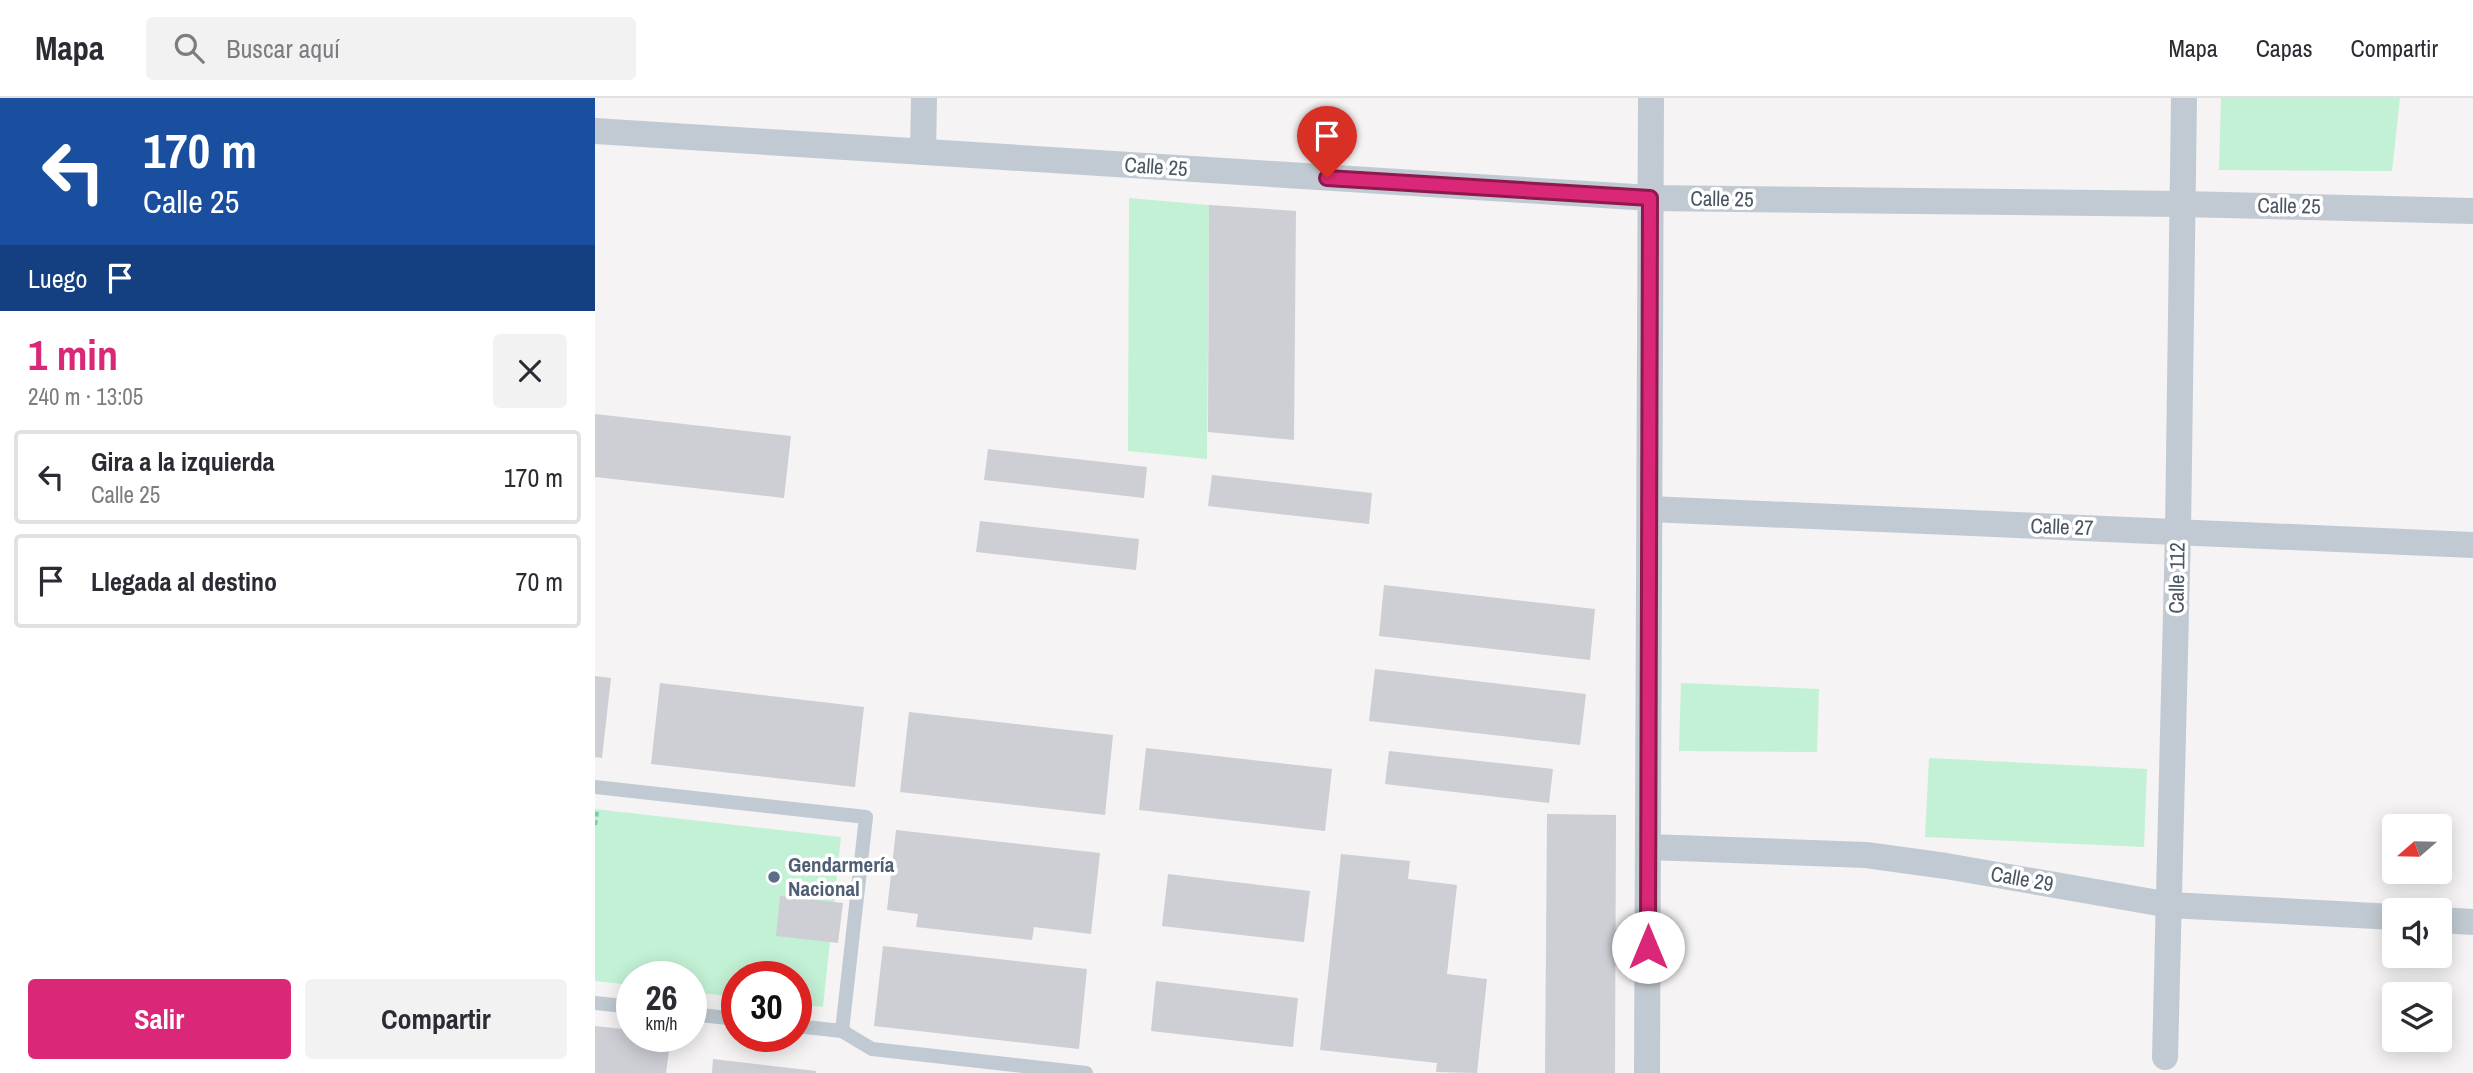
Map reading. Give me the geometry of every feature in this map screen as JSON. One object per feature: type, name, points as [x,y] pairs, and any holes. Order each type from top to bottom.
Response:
[{"type":"street","points":[[923,152],[924,98]]},
{"type":"street","points":[[1647,1073],[1651,98]]},
{"type":"street","name":"Calle 112","points":[[2165,1057],[2178,532],[2184,98]]},
{"type":"street","name":"Calle 25","points":[[595,131],[1650,198],[2182,204],[2473,211]]},
{"type":"street","name":"Calle 27","points":[[1650,509],[2473,545]]},
{"type":"street","name":"Calle 29","points":[[1649,847],[1866,855],[1946,866],[2170,905],[2382,916]]},
{"type":"street","points":[[2452,921],[2473,922]]},
{"type":"lane","points":[[595,787],[866,817],[842,1031]]},
{"type":"lane","points":[[595,1003],[616,1005]]},
{"type":"lane","points":[[812,1028],[842,1031],[872,1049],[1086,1073]]},
{"type":"path","points":[[595,825],[597,810]]},
{"type":"green space","points":[[2221,98],[2400,98],[2392,171],[2219,170]]},
{"type":"green space","points":[[1129,198],[1209,205],[1207,459],[1128,451]]},
{"type":"green space","points":[[1681,683],[1819,689],[1817,752],[1679,751]]},
{"type":"green space","points":[[1929,758],[2147,769],[2144,847],[1925,837]]},
{"type":"green space","points":[[595,809],[841,837],[823,1007],[812,1006],[812,961],[721,961],[721,995],[707,994],[707,961],[616,961],[616,983],[595,981]]},
{"type":"building","points":[[1209,205],[1296,211],[1294,440],[1208,432]]},
{"type":"building","points":[[595,414],[791,436],[784,498],[595,477]]},
{"type":"building","points":[[988,449],[1147,467],[1144,498],[984,480]]},
{"type":"building","points":[[1212,475],[1372,493],[1369,524],[1208,506]]},
{"type":"building","points":[[980,521],[1139,539],[1136,570],[976,552]]},
{"type":"building","points":[[1384,585],[1595,609],[1590,660],[1379,636]]},
{"type":"building","points":[[1375,669],[1586,694],[1580,745],[1369,721]]},
{"type":"building","points":[[595,676],[611,678],[602,758],[595,757]]},
{"type":"building","points":[[660,683],[864,707],[855,787],[651,764]]},
{"type":"building","points":[[909,712],[1113,735],[1105,815],[900,792]]},
{"type":"building","points":[[1146,748],[1332,769],[1325,831],[1139,810]]},
{"type":"building","points":[[1389,751],[1553,769],[1549,803],[1385,784]]},
{"type":"building","points":[[1547,814],[1616,815],[1615,1073],[1545,1073]]},
{"type":"building","points":[[896,830],[1100,853],[1091,934],[1034,927],[1032,940],[916,927],[918,914],[887,910]]},
{"type":"building","points":[[1341,854],[1410,861],[1408,879],[1457,885],[1447,974],[1487,979],[1477,1073],[1436,1072],[1437,1063],[1320,1050]]},
{"type":"building","points":[[1168,874],[1310,891],[1304,942],[1162,926]]},
{"type":"building","points":[[780,896],[843,903],[838,943],[776,936]]},
{"type":"building","points":[[883,946],[1087,969],[1079,1049],[874,1026]]},
{"type":"building","points":[[1156,981],[1298,998],[1293,1047],[1151,1031]]},
{"type":"building","points":[[595,1026],[616,1028],[616,1052],[669,1052],[666,1073],[595,1073]]},
{"type":"building","points":[[713,1059],[816,1071],[816,1073],[712,1073]]},
{"type":"place","name":"Gendarmería Nacional","points":[[774,877]]},
{"type":"route","points":[[1327,178],[1650,198],[1648,947]]}]
